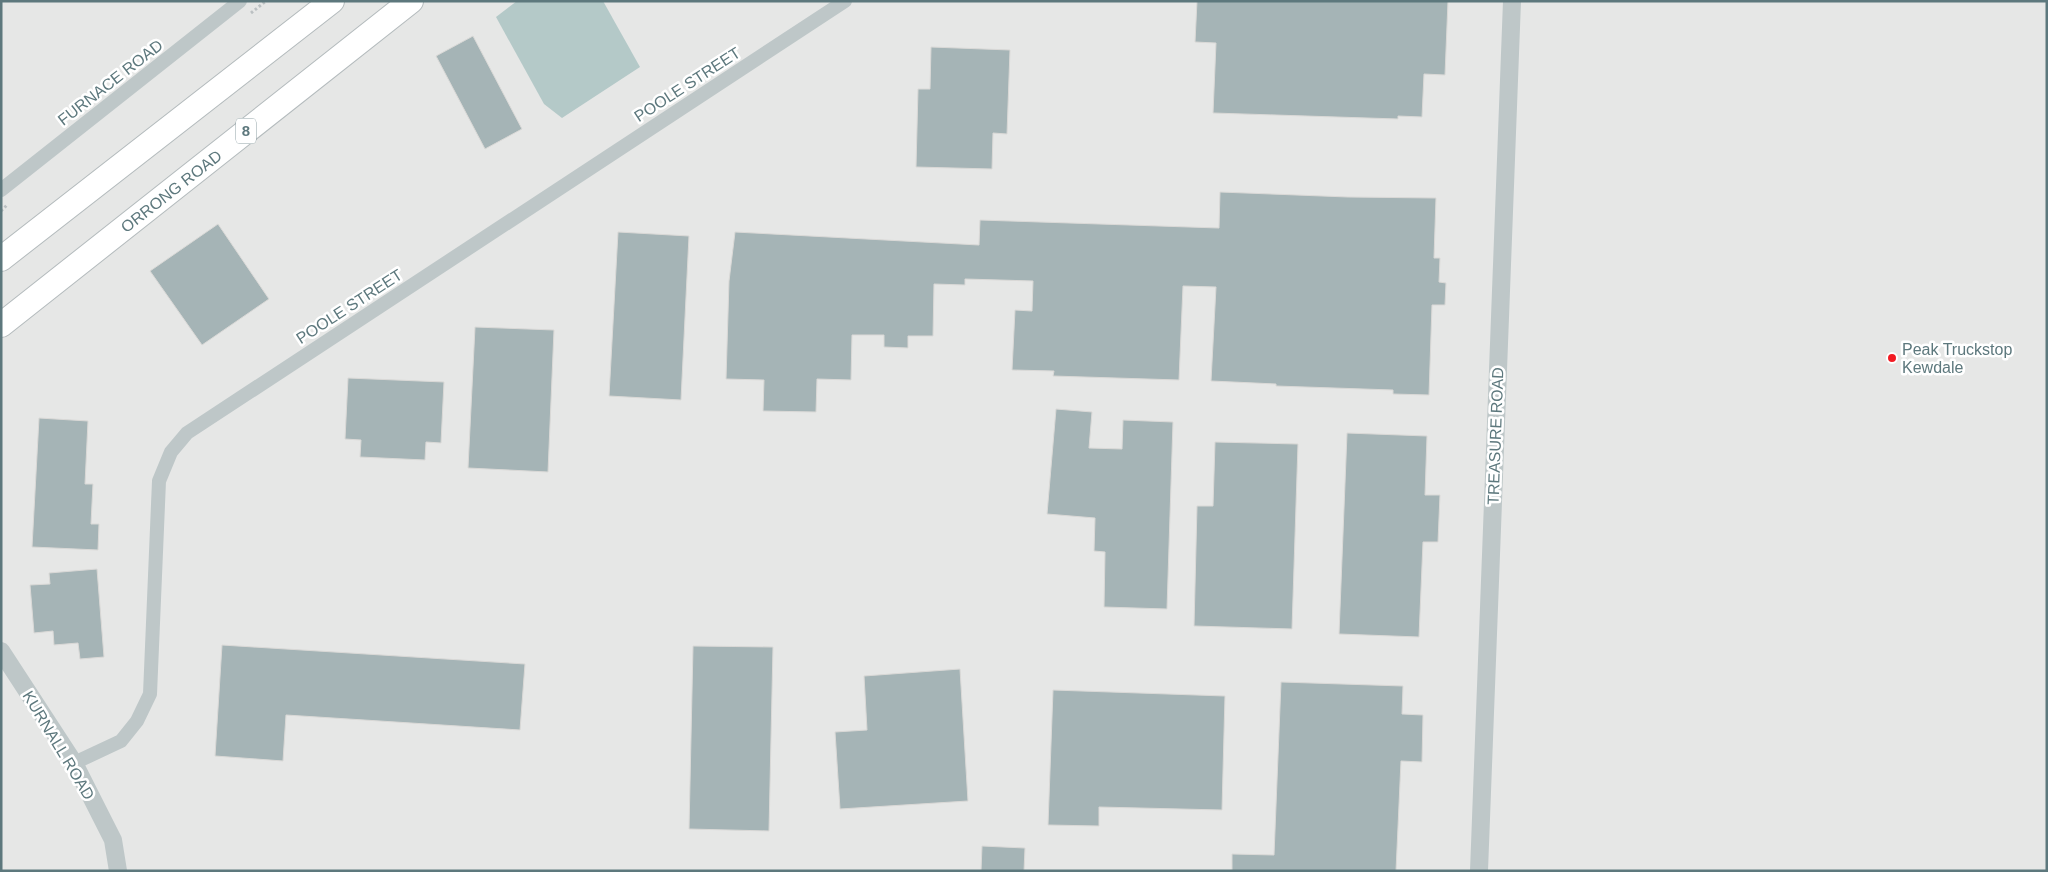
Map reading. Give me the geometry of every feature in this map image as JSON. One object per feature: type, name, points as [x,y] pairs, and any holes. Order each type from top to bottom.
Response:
[{"type":"highway","points":[[1,259],[332,1]]},
{"type":"highway","name":"ORRONG ROAD","points":[[1,325],[411,1]]},
{"type":"street","name":"FURNACE ROAD","points":[[1,190],[240,1]]},
{"type":"street","name":"POOLE STREET","points":[[74,763],[121,741],[137,721],[150,694],[159,481],[171,452],[187,432],[845,1]]},
{"type":"street","name":"TREASURE ROAD","points":[[1479,871],[1512,1]]},
{"type":"street","name":"KURNALL ROAD","points":[[1,651],[74,763],[113,840],[118,871]]},
{"type":"shaded area","points":[[1,1],[2047,1],[2047,871],[1,871]]},
{"type":"shaded area","points":[[517,1],[603,1],[640,67],[562,118],[544,104],[496,17]]},
{"type":"building","points":[[1197,1],[1448,1],[1445,75],[1424,74],[1422,117],[1398,116],[1398,119],[1213,113],[1216,43],[1195,42]]},
{"type":"building","points":[[473,36],[522,129],[485,149],[436,56]]},
{"type":"building","points":[[931,47],[1010,50],[1007,134],[993,133],[992,169],[916,167],[918,89],[930,89]]},
{"type":"building","points":[[1220,192],[1436,198],[1434,258],[1440,258],[1439,282],[1446,283],[1445,305],[1432,305],[1429,395],[1393,394],[1393,390],[1276,386],[1276,384],[1211,381],[1216,287],[1183,286],[1179,380],[1053,376],[1054,371],[1012,370],[1015,310],[1032,311],[1033,281],[965,279],[965,285],[934,284],[933,336],[908,336],[908,348],[884,347],[884,335],[852,335],[851,380],[817,379],[816,412],[763,411],[764,380],[726,379],[729,281],[735,232],[979,245],[980,220],[1219,228]]},
{"type":"building","points":[[218,224],[269,299],[202,345],[150,271]]},
{"type":"building","points":[[618,232],[689,236],[681,400],[609,396]]},
{"type":"building","points":[[475,327],[554,330],[548,472],[468,468]]},
{"type":"building","points":[[348,378],[444,382],[441,443],[426,442],[425,460],[360,457],[361,440],[345,439]]},
{"type":"building","points":[[1056,409],[1092,412],[1089,448],[1122,449],[1123,420],[1173,422],[1167,609],[1104,607],[1105,552],[1094,551],[1095,518],[1047,514]]},
{"type":"building","points":[[39,418],[88,421],[85,484],[93,484],[91,524],[99,524],[98,550],[32,547]]},
{"type":"building","points":[[1347,433],[1427,436],[1425,495],[1440,495],[1438,542],[1423,542],[1419,637],[1339,634]]},
{"type":"building","points":[[1215,442],[1298,444],[1292,629],[1194,626],[1197,506],[1213,506]]},
{"type":"building","points":[[97,569],[104,657],[80,659],[78,643],[54,645],[53,631],[34,633],[30,585],[50,584],[49,573]]},
{"type":"building","points":[[222,645],[525,664],[520,730],[286,715],[283,761],[215,756]]},
{"type":"building","points":[[693,646],[773,647],[769,831],[689,829]]},
{"type":"building","points":[[960,669],[968,801],[840,809],[835,732],[867,730],[864,676]]},
{"type":"building","points":[[1281,682],[1403,686],[1402,714],[1423,715],[1422,762],[1401,761],[1396,871],[1232,871],[1232,854],[1274,855]]},
{"type":"building","points":[[1053,690],[1225,696],[1222,810],[1099,807],[1099,826],[1048,825]]},
{"type":"building","points":[[982,846],[1025,848],[1024,871],[981,871]]},
{"type":"place","name":"Peak Truckstop Kewdale","points":[[1892,358]]}]
